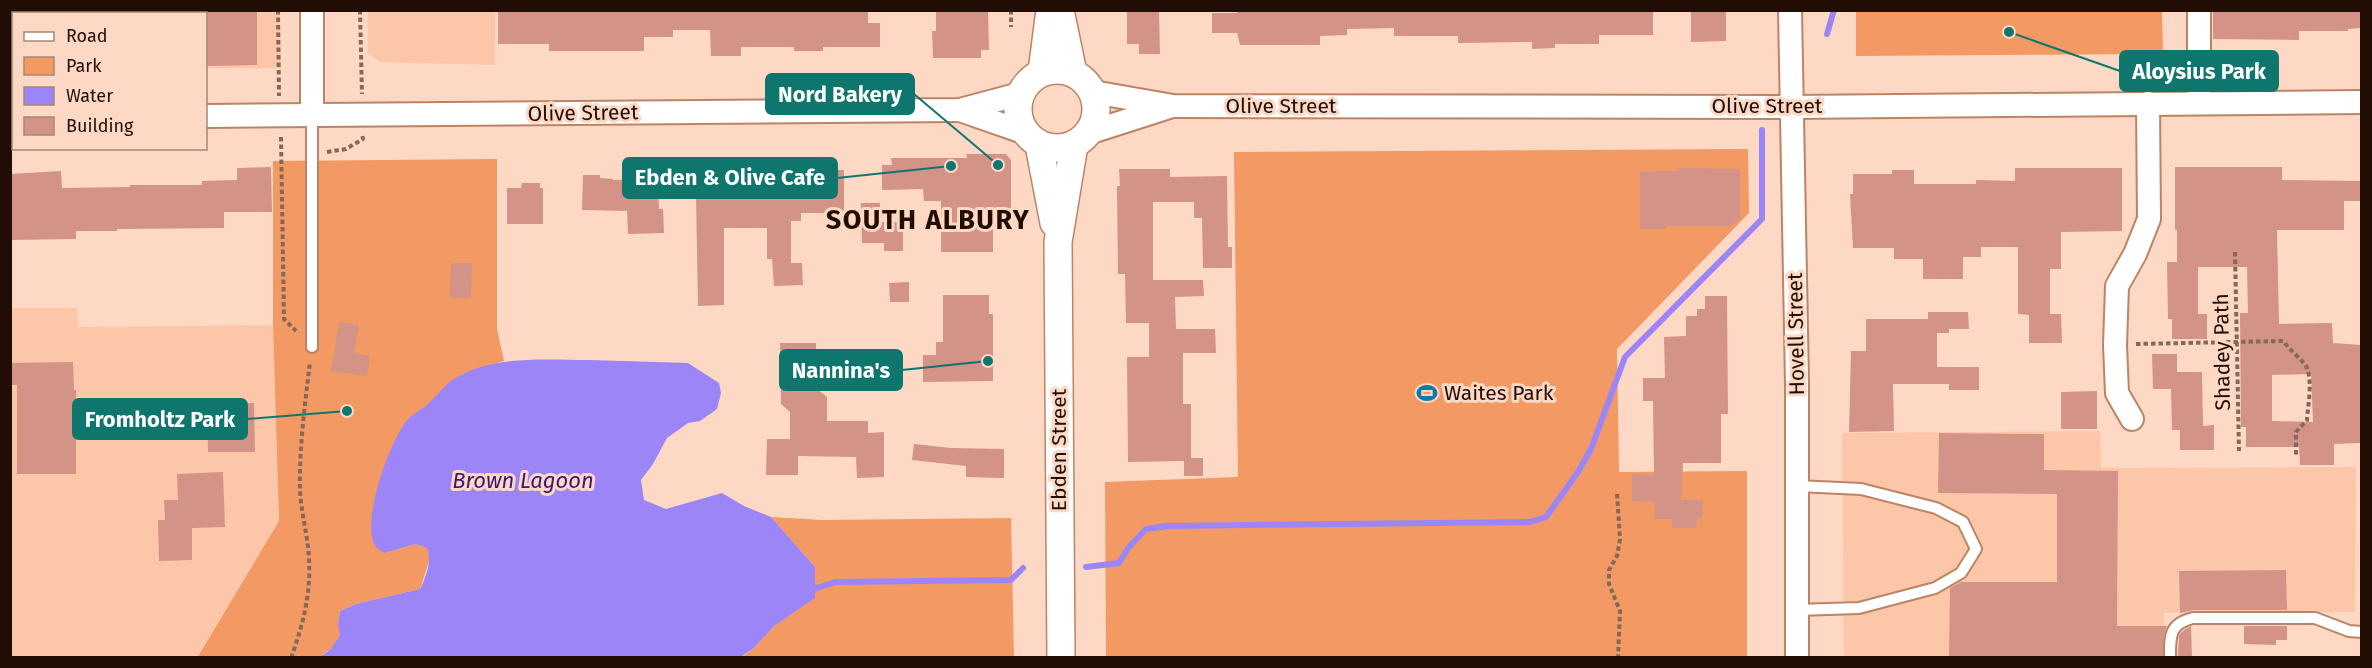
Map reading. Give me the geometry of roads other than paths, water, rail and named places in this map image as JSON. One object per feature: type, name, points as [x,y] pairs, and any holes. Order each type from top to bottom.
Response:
[{"type":"street","points":[[312,10],[312,116]]},
{"type":"street","points":[[1042,72],[1050,10]]},
{"type":"street","points":[[1060,10],[1073,73]]},
{"type":"street","name":"Hovell Street","points":[[1790,10],[1797,384],[1797,657]]},
{"type":"street","points":[[2199,10],[2199,102]]},
{"type":"street","points":[[1063,70],[1073,73],[1081,78],[1093,92],[1096,114],[1081,139],[1056,149],[1032,139],[1018,114],[1020,94],[1026,85],[1042,72],[1063,70]]},
{"type":"street","name":"Olive Street","points":[[1093,92],[1173,106],[1791,107],[2361,102]]},
{"type":"street","name":"Olive Street","points":[[207,116],[960,110],[1020,94]]},
{"type":"street","points":[[2132,419],[2117,393],[2115,345],[2117,286],[2135,254],[2149,219],[2148,103]]},
{"type":"street","name":"Olive Street","points":[[1081,139],[1173,106]]},
{"type":"street","name":"Olive Street","points":[[960,110],[1032,139]]},
{"type":"street","name":"Ebden Street","points":[[1032,139],[1058,242]]},
{"type":"street","name":"Ebden Street","points":[[1061,657],[1058,242],[1081,139]]},
{"type":"lane","points":[[312,116],[312,347]]},
{"type":"lane","points":[[1797,486],[1861,489],[1936,508],[1963,522],[1976,549],[1961,573],[1935,588],[1859,608],[1797,610]]},
{"type":"lane","points":[[2170,657],[2170,635],[2179,624],[2193,618],[2315,618],[2349,631],[2361,632]]},
{"type":"water","name":"Brown Lagoon","points":[[520,360],[688,363],[719,383],[721,393],[717,409],[700,421],[688,423],[667,438],[641,480],[644,500],[666,509],[722,493],[744,506],[771,517],[815,567],[815,598],[774,626],[754,648],[741,657],[320,657],[331,649],[340,635],[338,625],[340,611],[356,604],[420,589],[426,574],[429,564],[427,548],[415,544],[385,553],[377,548],[372,537],[371,521],[379,482],[393,444],[408,419],[427,405],[452,380],[485,366]]},
{"type":"waterway","points":[[1827,34],[1834,10]]},
{"type":"waterway","points":[[1086,567],[1119,563],[1129,547],[1146,529],[1166,526],[1530,522],[1546,517],[1578,472],[1591,449],[1625,357],[1762,219],[1762,130]]},
{"type":"waterway","points":[[808,591],[835,582],[1011,580],[1023,568]]},
{"type":"place","name":"Aloysius Park","points":[[2009,32]]},
{"type":"place","name":"Nord Bakery","points":[[998,165]]},
{"type":"place","name":"Ebden & Olive Cafe","points":[[951,166]]},
{"type":"place","name":"Nannina's","points":[[988,361]]},
{"type":"place","name":"Waites Park","points":[[1427,393]]},
{"type":"place","name":"Fromholtz Park","points":[[347,411]]},
{"type":"district","name":"SOUTH ALBURY","points":[[928,220]]}]
